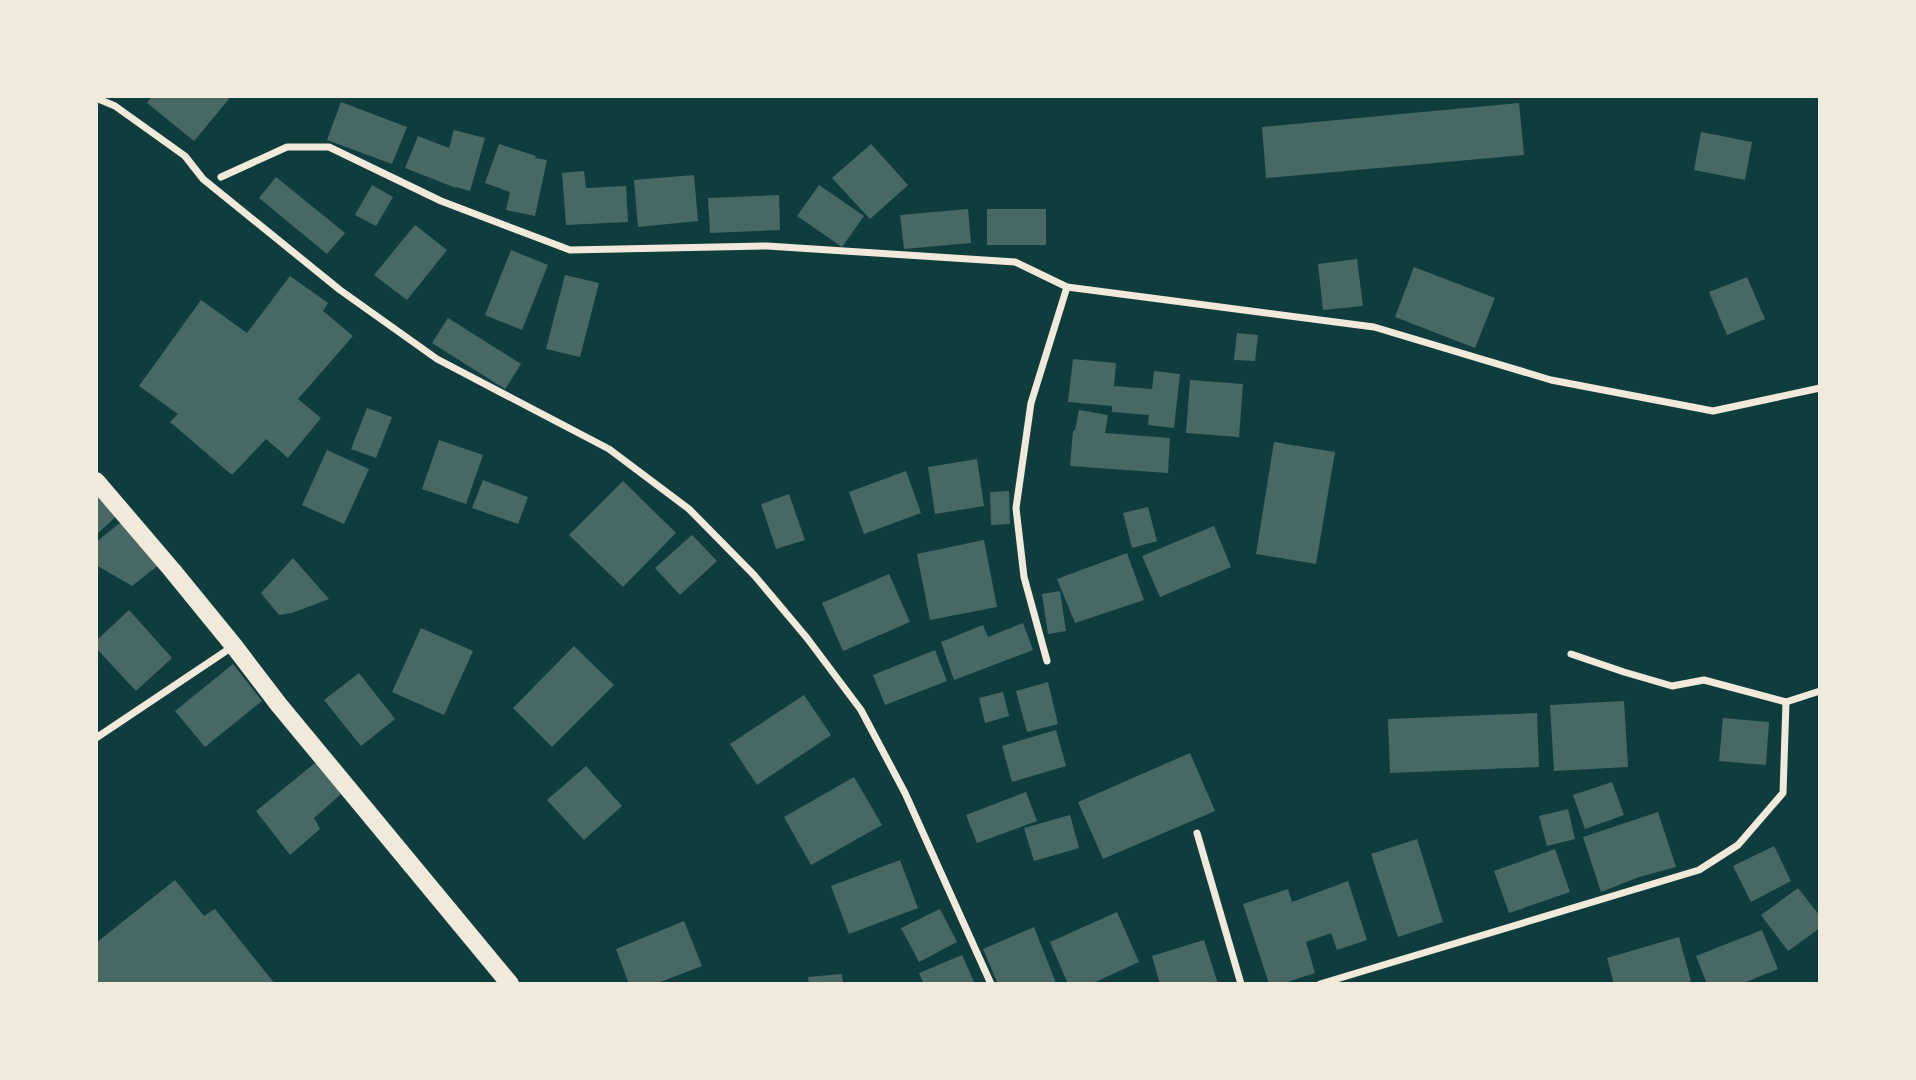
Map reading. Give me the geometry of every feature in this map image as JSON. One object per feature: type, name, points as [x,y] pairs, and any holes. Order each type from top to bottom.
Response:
[{"type":"main road","points":[[96,481],[510,984]]},
{"type":"street","points":[[96,98],[115,106],[185,156],[203,178],[330,282],[437,359],[609,449],[689,509],[754,575],[807,638],[861,710],[905,793],[991,984]]},
{"type":"street","points":[[221,177],[287,147],[329,147],[441,201],[570,250],[767,246],[1015,262],[1067,287],[1374,327],[1551,380],[1713,411],[1820,388]]},
{"type":"street","points":[[1047,661],[1024,577],[1016,508],[1031,402],[1067,287]]},
{"type":"street","points":[[96,738],[234,646]]},
{"type":"street","points":[[1571,653],[1624,672],[1672,685],[1704,680],[1786,702],[1820,691]]},
{"type":"street","points":[[1320,984],[1699,870],[1738,845],[1783,793],[1786,702]]},
{"type":"street","points":[[1197,833],[1241,984]]},
{"type":"building","points":[[152,96],[226,96],[229,99],[194,141],[147,103]]},
{"type":"building","points":[[341,102],[407,127],[392,164],[327,140]]},
{"type":"building","points":[[1519,103],[1524,155],[1266,178],[1262,127]]},
{"type":"building","points":[[454,130],[485,138],[470,191],[405,168],[418,136],[449,148]]},
{"type":"building","points":[[1701,132],[1752,142],[1745,180],[1694,170]]},
{"type":"building","points":[[499,144],[547,160],[535,216],[506,210],[510,192],[485,183]]},
{"type":"building","points":[[871,144],[908,185],[870,219],[832,178]]},
{"type":"building","points":[[584,171],[586,188],[626,186],[628,222],[566,225],[562,173]]},
{"type":"building","points":[[694,175],[698,221],[638,227],[634,180]]},
{"type":"building","points":[[276,177],[345,233],[327,254],[259,198]]},
{"type":"building","points":[[372,185],[393,197],[376,226],[355,215]]},
{"type":"building","points":[[819,185],[864,216],[842,247],[797,216]]},
{"type":"building","points":[[779,195],[780,230],[710,233],[708,198]]},
{"type":"building","points":[[968,209],[971,243],[904,249],[900,215]]},
{"type":"building","points":[[987,209],[1046,209],[1046,245],[987,245]]},
{"type":"building","points":[[415,225],[447,250],[407,300],[374,275]]},
{"type":"building","points":[[511,250],[548,265],[522,330],[485,315]]},
{"type":"building","points":[[1357,259],[1363,306],[1323,310],[1318,264]]},
{"type":"building","points":[[1414,267],[1495,298],[1475,348],[1395,317]]},
{"type":"building","points":[[565,275],[599,283],[580,357],[546,349]]},
{"type":"building","points":[[290,276],[328,303],[323,311],[353,336],[298,399],[321,418],[288,458],[266,439],[232,475],[170,422],[178,414],[139,386],[201,300],[247,333]]},
{"type":"building","points":[[1747,277],[1765,319],[1727,335],[1709,292]]},
{"type":"building","points":[[448,318],[521,364],[505,389],[432,343]]},
{"type":"building","points":[[1237,333],[1258,335],[1255,361],[1234,360]]},
{"type":"building","points":[[1073,359],[1116,363],[1114,386],[1152,389],[1154,371],[1180,374],[1174,428],[1148,425],[1149,415],[1112,412],[1112,406],[1068,402]]},
{"type":"building","points":[[1190,380],[1243,384],[1239,437],[1186,433]]},
{"type":"building","points":[[367,408],[392,417],[376,458],[351,449]]},
{"type":"building","points":[[1079,410],[1108,415],[1105,433],[1170,438],[1168,473],[1070,466],[1073,431]]},
{"type":"building","points":[[439,440],[483,455],[466,504],[422,489]]},
{"type":"building","points":[[1274,442],[1335,452],[1316,564],[1256,554]]},
{"type":"building","points":[[327,450],[369,469],[344,524],[302,505]]},
{"type":"building","points":[[977,459],[984,506],[935,514],[928,467]]},
{"type":"building","points":[[906,471],[921,513],[864,534],[849,492]]},
{"type":"building","points":[[483,480],[528,497],[518,524],[472,508]]},
{"type":"building","points":[[623,481],[676,533],[623,587],[569,535]]},
{"type":"building","points":[[1009,491],[1010,524],[991,525],[990,492]]},
{"type":"building","points":[[96,493],[122,511],[96,535]]},
{"type":"building","points":[[789,494],[805,540],[776,549],[761,504]]},
{"type":"building","points":[[1148,507],[1157,541],[1132,548],[1123,513]]},
{"type":"building","points":[[125,519],[160,564],[132,586],[96,565],[96,542]]},
{"type":"building","points":[[1214,526],[1231,567],[1160,597],[1142,556]]},
{"type":"building","points":[[692,535],[717,561],[680,595],[655,568]]},
{"type":"building","points":[[984,540],[997,607],[930,620],[917,554]]},
{"type":"building","points":[[1127,553],[1144,600],[1075,623],[1057,579]]},
{"type":"building","points":[[293,558],[329,599],[279,615],[261,593]]},
{"type":"building","points":[[889,574],[910,622],[843,651],[822,603]]},
{"type":"building","points":[[1060,591],[1066,631],[1048,634],[1042,594]]},
{"type":"building","points":[[129,610],[172,658],[136,691],[96,648],[96,641]]},
{"type":"building","points":[[1023,623],[1033,650],[954,680],[941,642],[983,625],[988,637]]},
{"type":"building","points":[[421,628],[473,651],[444,715],[392,692]]},
{"type":"building","points":[[574,646],[614,685],[552,747],[513,708]]},
{"type":"building","points":[[935,650],[947,681],[885,705],[873,675]]},
{"type":"building","points":[[233,664],[262,701],[205,747],[175,711]]},
{"type":"building","points":[[359,673],[395,719],[361,746],[324,700]]},
{"type":"building","points":[[1048,682],[1058,724],[1027,732],[1016,691]]},
{"type":"building","points":[[1003,692],[1009,716],[985,723],[979,698]]},
{"type":"building","points":[[804,695],[831,735],[757,785],[730,744]]},
{"type":"building","points":[[1624,701],[1628,767],[1554,771],[1550,705]]},
{"type":"building","points":[[1537,713],[1539,767],[1390,773],[1388,719]]},
{"type":"building","points":[[1723,718],[1769,722],[1766,765],[1719,761]]},
{"type":"building","points":[[1056,730],[1066,766],[1012,782],[1002,746]]},
{"type":"building","points":[[1190,753],[1215,811],[1103,859],[1078,802]]},
{"type":"building","points":[[315,763],[342,793],[314,818],[320,829],[290,855],[256,811]]},
{"type":"building","points":[[586,766],[622,806],[584,840],[547,800]]},
{"type":"building","points":[[854,777],[882,825],[811,865],[784,817]]},
{"type":"building","points":[[1612,782],[1624,815],[1585,829],[1573,795]]},
{"type":"building","points":[[1026,792],[1037,821],[977,843],[966,815]]},
{"type":"building","points":[[1568,809],[1575,839],[1547,846],[1539,816]]},
{"type":"building","points":[[1658,812],[1676,867],[1639,877],[1601,892],[1583,837]]},
{"type":"building","points":[[1070,815],[1079,848],[1034,861],[1024,828]]},
{"type":"building","points":[[1417,839],[1443,922],[1398,937],[1371,854]]},
{"type":"building","points":[[1774,846],[1791,881],[1751,902],[1733,866]]},
{"type":"building","points":[[1555,849],[1570,892],[1509,913],[1494,871]]},
{"type":"building","points":[[900,860],[918,908],[849,934],[831,886]]},
{"type":"building","points":[[175,880],[204,916],[215,909],[275,984],[96,984],[96,943]]},
{"type":"building","points":[[1348,881],[1367,940],[1337,950],[1331,933],[1306,942],[1315,973],[1281,984],[1269,984],[1243,904],[1288,889],[1292,902]]},
{"type":"building","points":[[1798,888],[1820,916],[1820,928],[1788,951],[1761,915]]},
{"type":"building","points":[[940,909],[957,942],[919,962],[901,928]]},
{"type":"building","points":[[1117,912],[1139,962],[1091,984],[1068,984],[1050,942]]},
{"type":"building","points":[[684,921],[702,966],[655,984],[629,984],[616,949]]},
{"type":"building","points":[[1034,927],[1056,983],[998,984],[983,949]]},
{"type":"building","points":[[1762,930],[1778,969],[1741,984],[1707,984],[1696,956]]},
{"type":"building","points":[[1679,937],[1691,981],[1683,984],[1614,984],[1607,958]]},
{"type":"building","points":[[1204,940],[1218,984],[1160,984],[1152,956]]},
{"type":"building","points":[[962,955],[975,984],[924,984],[919,973]]},
{"type":"building","points":[[842,974],[843,984],[809,984],[808,977]]}]
